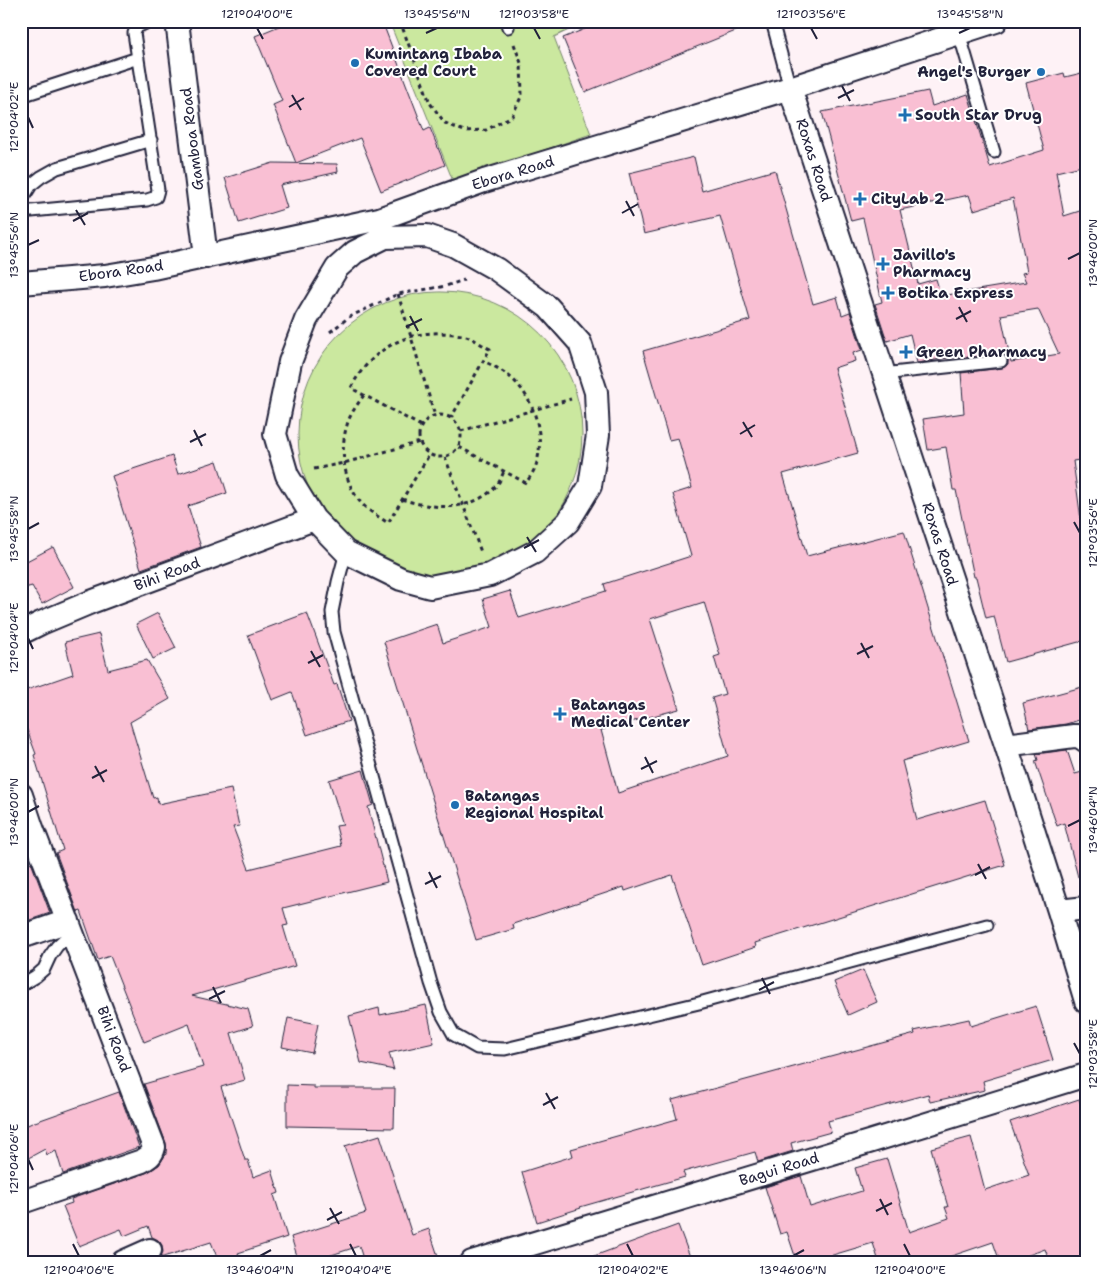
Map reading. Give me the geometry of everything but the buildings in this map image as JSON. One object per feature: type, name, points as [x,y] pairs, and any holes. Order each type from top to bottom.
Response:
[{"type":"street","name":"Gamboa Road","points":[[177,21],[206,257]]},
{"type":"street","name":"Ebora Road","points":[[21,283],[105,276],[382,228],[484,182],[790,88],[996,21]]},
{"type":"street","name":"Roxas Road","points":[[790,88],[1006,745],[1086,1001]]},
{"type":"street","points":[[382,228],[428,236],[453,245],[496,269],[548,307],[580,343],[596,392],[598,435],[590,486],[568,522],[535,552],[490,575],[430,587],[401,579],[346,552],[314,519],[287,475],[275,434],[290,362],[306,320],[336,268],[382,228]]},
{"type":"street","name":"Bihi Road","points":[[21,633],[40,623],[92,602],[314,519]]},
{"type":"street","points":[[1006,745],[1074,736],[1086,741]]},
{"type":"street","name":"Bihi Road","points":[[21,795],[154,1147],[149,1158],[142,1161],[22,1202]]},
{"type":"street","points":[[1059,911],[1086,908]]},
{"type":"street","points":[[21,937],[70,927]]},
{"type":"street","name":"Bagui Road","points":[[472,1262],[1086,1075]]},
{"type":"street","points":[[123,1262],[150,1250]]},
{"type":"lane","points":[[21,212],[147,200],[156,197],[158,190],[134,34],[137,27],[150,21]]},
{"type":"lane","points":[[772,21],[790,88]]},
{"type":"lane","points":[[959,33],[994,152]]},
{"type":"lane","points":[[21,96],[138,58]]},
{"type":"lane","points":[[21,201],[36,181],[57,168],[150,140]]},
{"type":"lane","points":[[883,374],[1001,361]]},
{"type":"lane","points":[[346,552],[332,612],[334,632],[431,983],[441,1012],[454,1035],[477,1048],[506,1049],[699,1003],[987,925]]},
{"type":"lane","points":[[21,985],[44,969],[56,946],[70,927]]},
{"type":"path","points":[[400,21],[430,103],[445,122],[464,131],[486,130],[512,116],[522,95],[521,63],[507,24]]},
{"type":"path","points":[[327,334],[349,317],[398,294],[446,286],[496,269]]},
{"type":"path","points":[[398,294],[435,416]]},
{"type":"path","points":[[422,426],[350,388],[358,374],[370,361],[389,346],[410,336],[429,332],[469,337],[490,350],[451,418]]},
{"type":"path","points":[[459,447],[526,483],[537,464],[540,447],[539,430],[533,410],[524,393],[511,377],[483,361]]},
{"type":"path","points":[[461,430],[596,392]]},
{"type":"path","points":[[364,395],[354,409],[347,425],[343,445],[344,463],[351,487],[362,504],[388,523],[429,455]]},
{"type":"path","points":[[443,415],[451,418],[461,430],[459,447],[454,453],[446,457],[437,458],[429,455],[423,450],[420,442],[419,434],[422,426],[427,420],[435,416],[443,415]]},
{"type":"path","points":[[287,475],[344,463],[420,442]]},
{"type":"path","points":[[446,457],[490,575]]},
{"type":"path","points":[[402,499],[416,505],[429,507],[444,508],[462,504],[475,500],[497,485],[504,471]]},
{"type":"green space","points":[[389,21],[588,21],[554,37],[591,134],[453,181]]},
{"type":"green space","points":[[440,292],[481,298],[507,309],[530,324],[550,344],[565,367],[576,393],[582,434],[576,475],[565,501],[550,524],[530,544],[507,559],[481,570],[440,576],[399,570],[373,559],[350,544],[330,524],[315,501],[304,475],[298,434],[304,393],[315,367],[330,344],[350,324],[373,309],[399,298]]},
{"type":"place","name":"Kumintang Ibaba Covered Court","points":[[355,63]]},
{"type":"place","name":"Angel's Burger","points":[[1041,72]]},
{"type":"place","name":"South Star Drug","points":[[905,115]]},
{"type":"place","name":"CityLab 2","points":[[860,199]]},
{"type":"place","name":"Javillo's Pharmacy","points":[[883,264]]},
{"type":"place","name":"Botika Express","points":[[888,293]]},
{"type":"place","name":"Green Pharmacy","points":[[906,352]]},
{"type":"place","name":"Batangas Medical Center","points":[[560,714]]},
{"type":"place","name":"Batangas Regional Hospital","points":[[455,805]]}]
